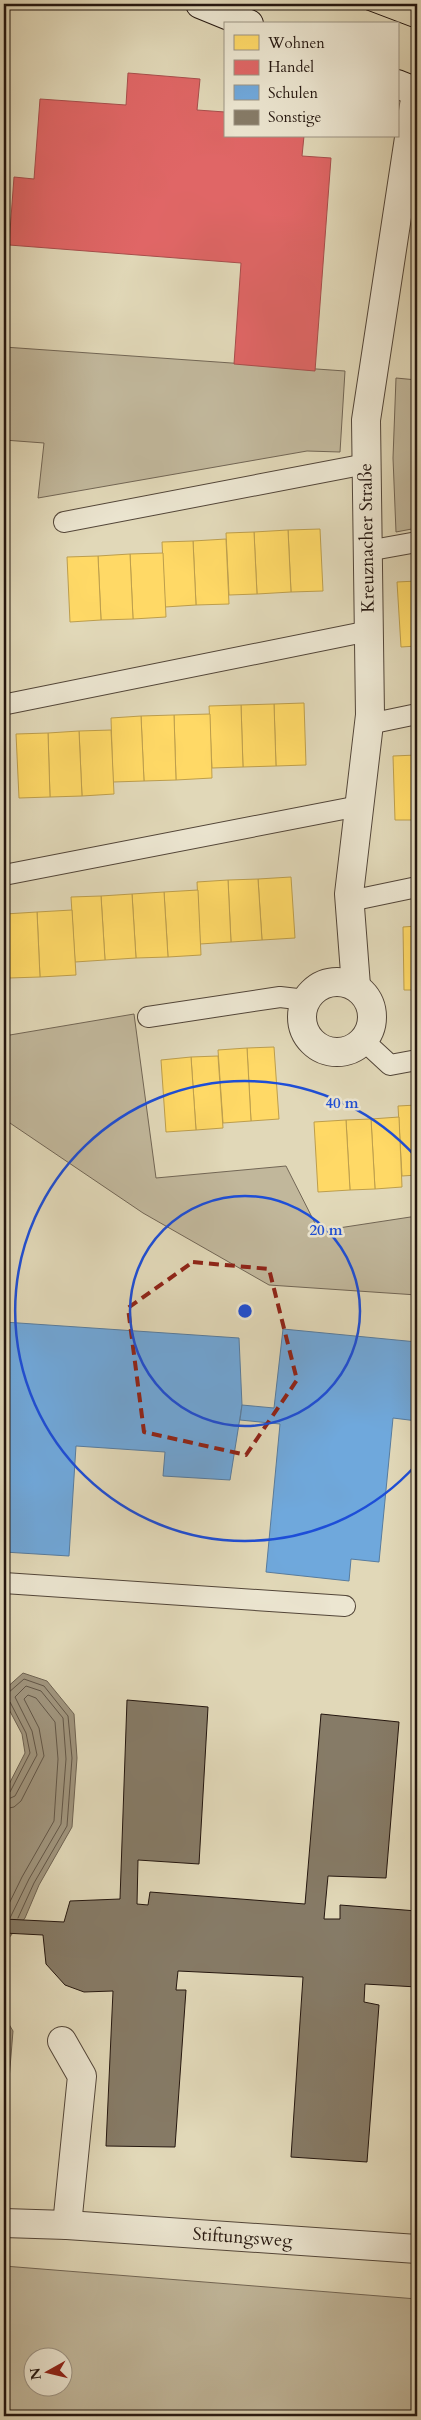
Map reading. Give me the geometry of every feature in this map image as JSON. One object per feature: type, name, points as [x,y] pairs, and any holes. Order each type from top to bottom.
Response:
[{"type":"street","points":[[200,4],[244,22]]},
{"type":"street","name":"Kreuznacher Straße","points":[[356,986],[350,901],[369,724],[366,420],[410,90]]},
{"type":"street","points":[[338,981],[356,986],[370,1002],[372,1015],[373,1022],[364,1041],[347,1051],[328,1051],[311,1041],[302,1021],[306,1000],[319,986],[338,981]]},
{"type":"street","points":[[62,2041],[82,2076],[66,2224]]},
{"type":"street","name":"Stiftungsweg","points":[[4,2223],[66,2224],[417,2249]]},
{"type":"lane","points":[[64,522],[366,464]]},
{"type":"lane","points":[[367,551],[417,542]]},
{"type":"lane","points":[[7,704],[369,630]]},
{"type":"lane","points":[[369,724],[417,714]]},
{"type":"lane","points":[[4,876],[359,806]]},
{"type":"lane","points":[[350,901],[417,887]]},
{"type":"lane","points":[[148,1018],[280,997],[306,1000]]},
{"type":"lane","points":[[364,1041],[390,1065],[417,1060]]},
{"type":"lane","points":[[4,1582],[345,1606]]},
{"type":"highlighted area","points":[[193,1262],[269,1269],[297,1380],[246,1455],[144,1432],[128,1308]]},
{"type":"shaded area","points":[[4,347],[345,371],[340,452],[307,451],[38,498],[44,443],[4,440]]},
{"type":"shaded area","points":[[396,378],[417,380],[417,528],[396,532],[393,458]]},
{"type":"shaded area","points":[[134,1014],[156,1178],[286,1166],[319,1231],[417,1216],[417,1295],[269,1285],[143,1213],[4,1119],[4,1036]]},
{"type":"shaded area","points":[[4,2266],[417,2299],[417,2416],[4,2416]]},
{"type":"water","points":[[23,1673],[47,1681],[74,1714],[77,1758],[72,1827],[39,1885],[25,1918],[4,1944],[4,1794],[25,1753],[22,1734],[4,1700],[4,1690]]},
{"type":"water","points":[[4,2016],[13,2031],[4,2141]]},
{"type":"building: Wohnen","points":[[320,529],[323,591],[291,592],[288,530]]},
{"type":"building: Wohnen","points":[[288,530],[291,592],[257,594],[254,532]]},
{"type":"building: Wohnen","points":[[254,532],[257,594],[229,595],[226,533]]},
{"type":"building: Wohnen","points":[[226,539],[229,604],[196,605],[193,541]]},
{"type":"building: Wohnen","points":[[193,541],[196,605],[165,607],[162,542]]},
{"type":"building: Wohnen","points":[[163,553],[166,617],[133,619],[130,554]]},
{"type":"building: Wohnen","points":[[130,554],[133,619],[101,620],[98,556]]},
{"type":"building: Wohnen","points":[[98,556],[101,620],[70,622],[67,557]]},
{"type":"building: Wohnen","points":[[417,581],[417,646],[401,647],[397,582]]},
{"type":"building: Wohnen","points":[[304,703],[306,765],[276,766],[274,704]]},
{"type":"building: Wohnen","points":[[274,704],[276,766],[243,767],[241,705]]},
{"type":"building: Wohnen","points":[[241,705],[243,767],[212,768],[209,706]]},
{"type":"building: Wohnen","points":[[210,714],[212,778],[176,780],[174,715]]},
{"type":"building: Wohnen","points":[[174,715],[176,780],[144,781],[141,716]]},
{"type":"building: Wohnen","points":[[141,716],[144,781],[113,782],[111,718]]},
{"type":"building: Wohnen","points":[[111,730],[114,794],[82,796],[79,731]]},
{"type":"building: Wohnen","points":[[79,731],[82,796],[50,797],[48,733]]},
{"type":"building: Wohnen","points":[[48,733],[50,797],[19,798],[16,734]]},
{"type":"building: Wohnen","points":[[417,755],[417,820],[395,820],[393,756]]},
{"type":"building: Wohnen","points":[[291,877],[295,938],[262,940],[258,879]]},
{"type":"building: Wohnen","points":[[258,879],[262,940],[231,942],[228,880]]},
{"type":"building: Wohnen","points":[[228,880],[231,942],[200,944],[197,882]]},
{"type":"building: Wohnen","points":[[198,890],[201,955],[168,957],[164,892]]},
{"type":"building: Wohnen","points":[[164,892],[168,957],[136,958],[132,894]]},
{"type":"building: Wohnen","points":[[132,894],[136,958],[105,960],[101,896]]},
{"type":"building: Wohnen","points":[[101,896],[105,960],[75,962],[71,897]]},
{"type":"building: Wohnen","points":[[72,910],[76,975],[40,977],[37,912]]},
{"type":"building: Wohnen","points":[[37,912],[40,977],[9,978],[5,914]]},
{"type":"building: Wohnen","points":[[4,914],[9,978],[4,979]]},
{"type":"building: Wohnen","points":[[417,926],[417,990],[404,990],[403,927]]},
{"type":"building: Wohnen","points":[[274,1047],[279,1119],[251,1121],[247,1048]]},
{"type":"building: Wohnen","points":[[247,1048],[251,1121],[223,1123],[218,1050]]},
{"type":"building: Wohnen","points":[[218,1056],[223,1128],[196,1130],[191,1057]]},
{"type":"building: Wohnen","points":[[191,1057],[196,1130],[166,1132],[161,1060]]},
{"type":"building: Wohnen","points":[[417,1105],[417,1175],[402,1176],[398,1106]]},
{"type":"building: Wohnen","points":[[399,1117],[402,1187],[375,1189],[371,1119]]},
{"type":"building: Wohnen","points":[[371,1119],[375,1189],[350,1190],[346,1120]]},
{"type":"building: Wohnen","points":[[346,1120],[350,1190],[318,1192],[314,1122]]},
{"type":"building: Handel","points":[[128,73],[200,79],[197,110],[224,112],[224,138],[304,138],[302,156],[331,158],[315,371],[234,364],[241,263],[9,245],[14,177],[34,179],[40,99],[126,105]]},
{"type":"building: Schulen","points":[[4,1322],[239,1338],[242,1405],[230,1480],[163,1476],[165,1452],[76,1446],[69,1556],[4,1552]]},
{"type":"building: Schulen","points":[[283,1329],[417,1342],[417,1421],[393,1418],[379,1562],[351,1559],[349,1581],[266,1572],[280,1424],[240,1420],[242,1405],[274,1408]]},
{"type":"building: Sonstige","points":[[127,1700],[208,1707],[199,1864],[138,1860],[137,1904],[148,1905],[150,1892],[305,1904],[321,1714],[399,1722],[386,1878],[328,1876],[324,1919],[340,1919],[340,1905],[417,1911],[417,1987],[365,1984],[364,2002],[379,2005],[367,2162],[291,2157],[303,1977],[178,1971],[176,1990],[186,1990],[175,2147],[106,2146],[113,1991],[84,1992],[65,1985],[46,1964],[43,1935],[4,1933],[4,1919],[64,1922],[70,1901],[120,1899]]},
{"type":"tram line","points":[[351,4],[417,29]]},
{"type":"tram line","points":[[399,4],[417,11]]}]
